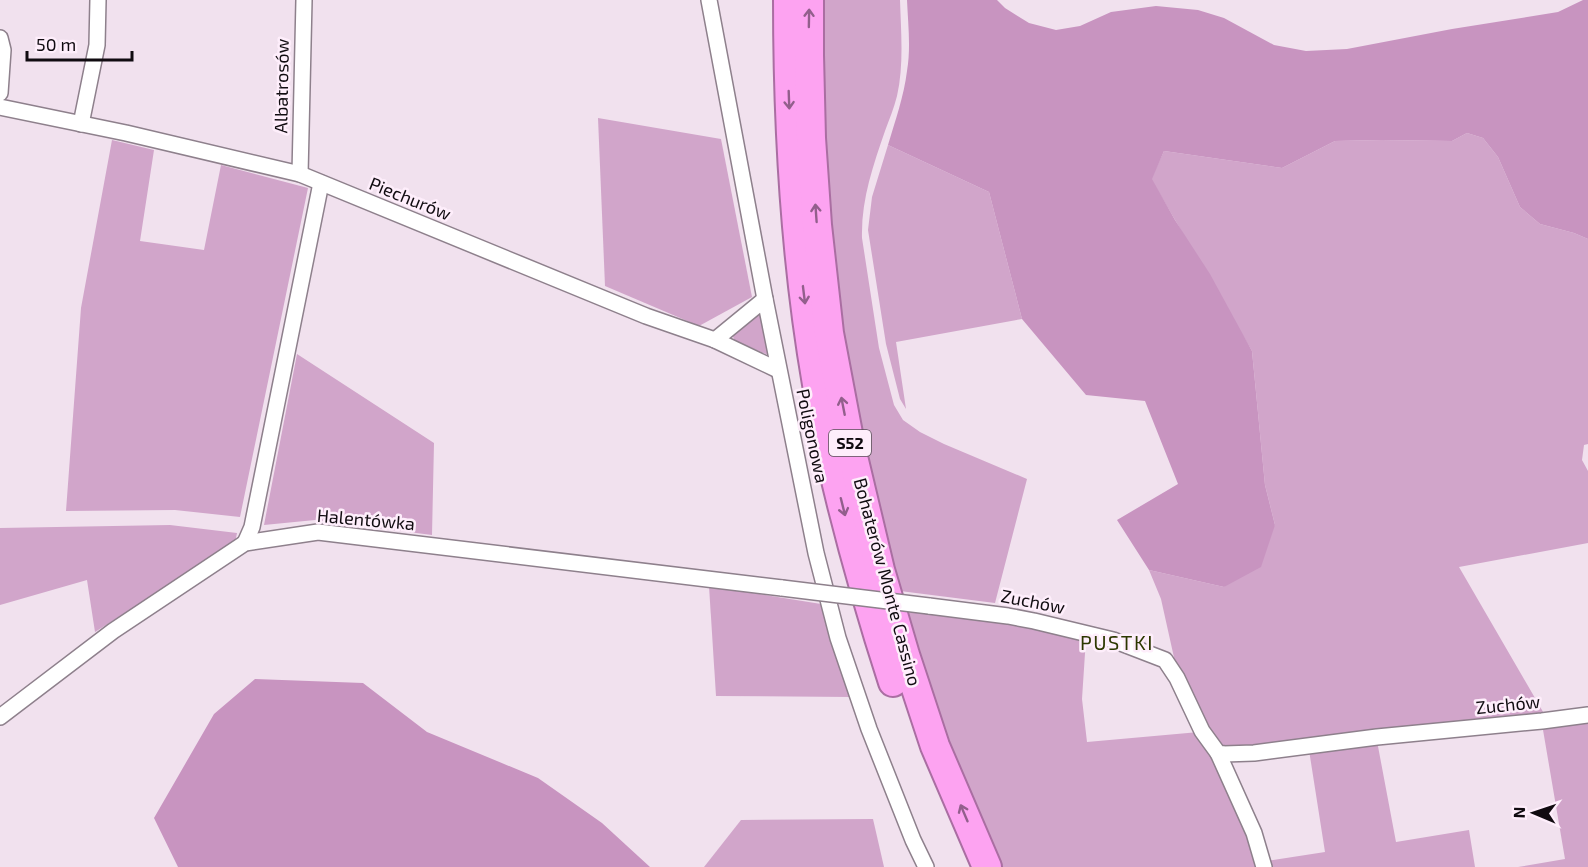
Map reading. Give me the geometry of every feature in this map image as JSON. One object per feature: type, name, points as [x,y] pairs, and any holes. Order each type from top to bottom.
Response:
[{"type":"highway","name":"Bohaterów Monte Cassino","points":[[788,0],[790,139],[796,227],[809,336],[828,445],[861,578],[885,657],[916,751],[966,867]]},
{"type":"highway","name":"Bohaterów Monte Cassino","points":[[809,0],[811,138],[817,225],[829,333],[850,444],[880,570],[905,655],[935,746],[987,867]]},
{"type":"street","points":[[81,124],[97,45],[98,0]]},
{"type":"street","name":"Albatrosów","points":[[300,174],[304,0]]},
{"type":"street","name":"Poligonowa","points":[[709,0],[778,370],[816,553],[838,638],[869,729],[926,867]]},
{"type":"street","points":[[0,38],[3,50],[0,93]]},
{"type":"street","name":"Piechurów","points":[[0,107],[300,174],[646,316],[715,340],[778,370]]},
{"type":"street","points":[[245,543],[252,526],[321,183]]},
{"type":"street","points":[[715,340],[765,299]]},
{"type":"street","name":"Halentówka","points":[[0,717],[113,631],[245,543],[318,532],[782,588]]},
{"type":"street","name":"Zuchów","points":[[782,588],[1008,616],[1113,640],[1165,660],[1177,678],[1202,731],[1218,753],[1254,833],[1264,867]]},
{"type":"street","name":"Zuchów","points":[[1218,753],[1234,755],[1254,753],[1377,737],[1588,715]]},
{"type":"shaded area","points":[[821,0],[900,0],[902,48],[897,96],[876,157],[863,210],[862,224],[862,238],[879,348],[894,405],[903,420],[944,444],[1027,479],[995,603],[900,591],[868,459],[842,326],[829,204]]},
{"type":"shaded area","points":[[907,0],[997,0],[1005,8],[1029,23],[1056,30],[1080,26],[1111,12],[1156,6],[1198,10],[1224,18],[1274,45],[1306,51],[1347,49],[1558,12],[1583,0],[1588,0],[1588,239],[1540,224],[1520,207],[1498,157],[1483,138],[1467,133],[1452,141],[1335,141],[1282,168],[1164,151],[1152,179],[1210,274],[1252,351],[1265,485],[1275,525],[1261,567],[1224,587],[1149,570],[1117,520],[1178,484],[1145,401],[1086,395],[1022,319],[989,192],[888,145],[906,80],[909,36]]},
{"type":"shaded area","points":[[598,118],[721,139],[752,297],[699,326],[605,286]]},
{"type":"shaded area","points":[[1467,133],[1483,138],[1498,157],[1520,207],[1540,224],[1588,239],[1588,444],[1584,445],[1582,460],[1588,471],[1588,543],[1459,567],[1546,717],[1224,749],[1207,730],[1175,662],[1161,599],[1149,570],[1224,587],[1275,525],[1265,485],[1252,351],[1151,179],[1164,151],[1282,168],[1335,141],[1452,141]]},
{"type":"shaded area","points":[[112,140],[154,150],[140,241],[204,250],[221,165],[308,188],[240,517],[175,510],[66,511],[81,308]]},
{"type":"shaded area","points":[[888,145],[989,192],[1022,319],[896,342],[906,409],[900,399],[886,344],[868,230],[872,197]]},
{"type":"shaded area","points":[[758,315],[762,316],[768,355],[734,340],[733,336]]},
{"type":"shaded area","points":[[297,354],[434,443],[432,535],[315,520],[264,525]]},
{"type":"shaded area","points":[[170,525],[237,533],[235,543],[95,632],[87,580],[0,605],[0,528]]},
{"type":"shaded area","points":[[709,586],[821,604],[851,697],[716,696]]},
{"type":"shaded area","points":[[907,612],[1005,621],[1086,638],[1082,699],[1087,742],[1199,732],[1214,756],[1261,867],[1003,867],[953,750],[927,679]]},
{"type":"shaded area","points":[[255,679],[363,683],[427,732],[538,778],[602,823],[650,867],[178,867],[154,818],[214,714]]},
{"type":"shaded area","points":[[1588,718],[1588,867],[1518,867],[1565,859],[1542,724]]},
{"type":"shaded area","points":[[1377,741],[1396,842],[1469,830],[1475,867],[1267,867],[1266,861],[1325,852],[1309,750]]},
{"type":"shaded area","points":[[873,819],[884,867],[704,867],[741,820]]},
{"type":"district","name":"PUSTKI","points":[[1117,643]]}]
